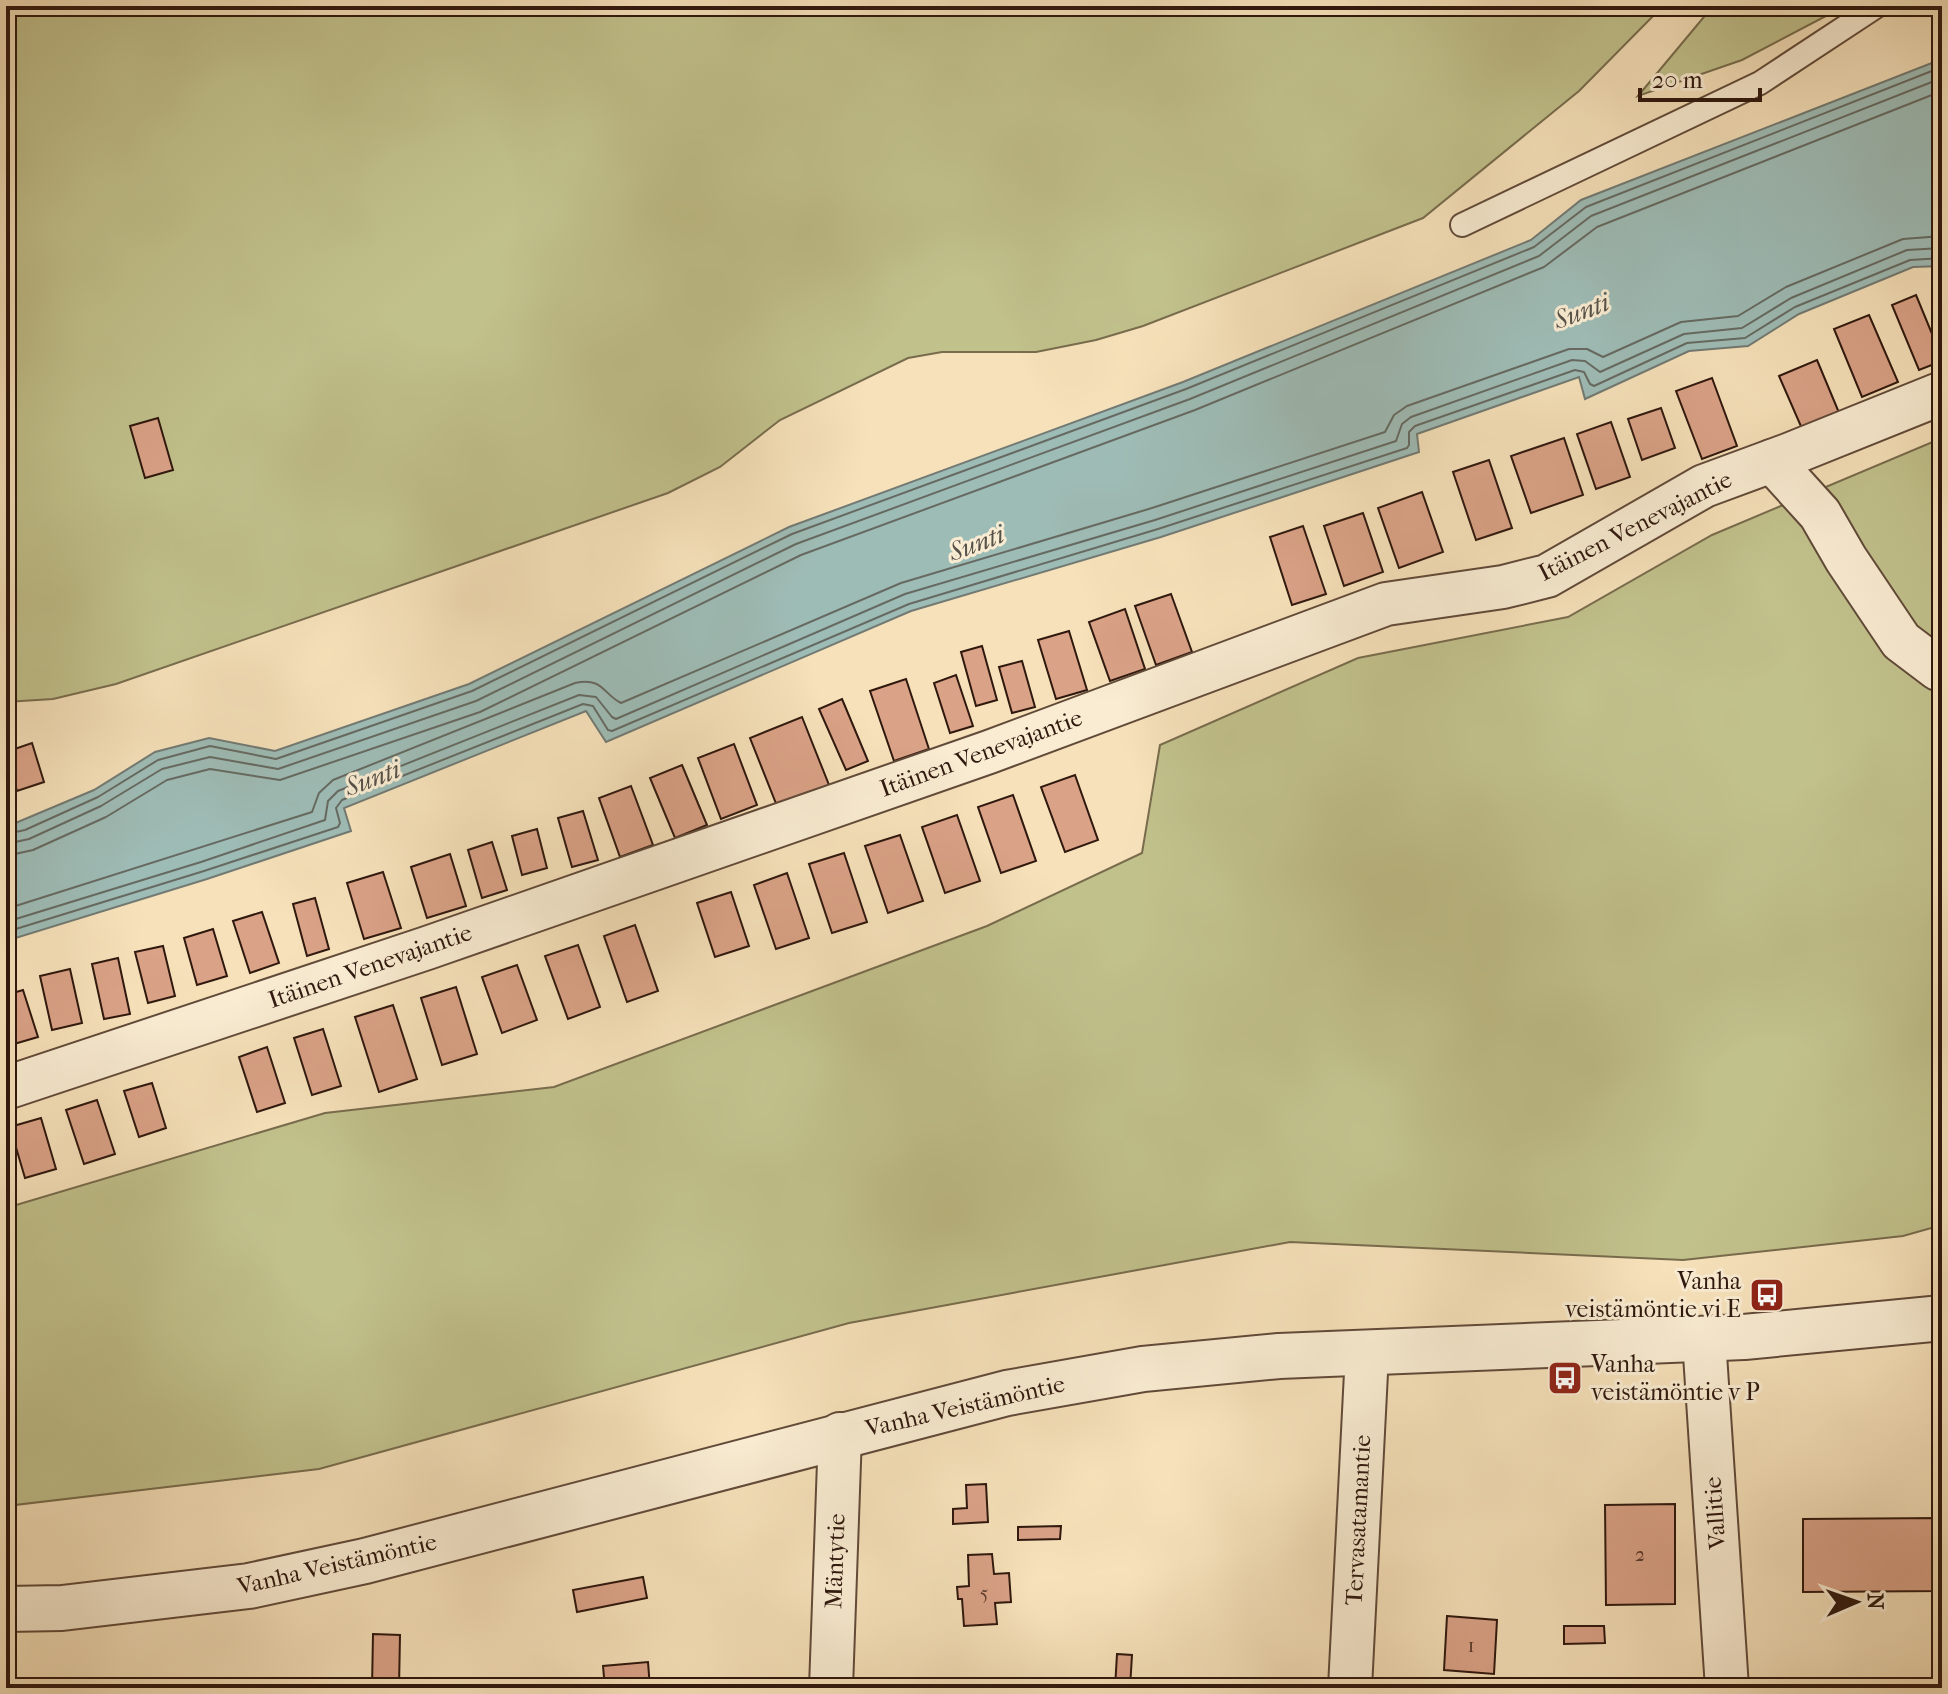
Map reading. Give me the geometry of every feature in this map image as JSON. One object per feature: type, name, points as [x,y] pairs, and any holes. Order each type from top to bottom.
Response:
[{"type":"street","name":"Itäinen Venevajantie","points":[[6,1088],[427,948],[945,767],[1386,604],[1503,587],[1547,576],[1704,486],[1942,393]]},
{"type":"street","points":[[1772,461],[1820,514],[1901,641],[1941,670]]},
{"type":"street","name":"Vanha Veistämöntie","points":[[6,1609],[78,1607],[249,1586],[365,1561],[840,1434],[1007,1393],[1143,1369],[1279,1356],[1704,1339],[1942,1318]]},
{"type":"street","name":"Vallitie","points":[[1704,1339],[1727,1688]]},
{"type":"street","name":"Tervasatamantie","points":[[1350,1688],[1367,1353]]},
{"type":"street","name":"Mäntytie","points":[[831,1688],[840,1434]]},
{"type":"lane","points":[[1462,225],[1760,83],[1878,6]]},
{"type":"green space","points":[[41,6],[1663,6],[1579,91],[1423,218],[1143,326],[1096,340],[1036,352],[942,352],[908,358],[780,420],[720,467],[668,493],[116,684],[53,699],[6,702],[6,16]]},
{"type":"green space","points":[[1713,6],[1845,6],[1742,60],[1638,96]]},
{"type":"green space","points":[[1942,438],[1942,1225],[1903,1236],[1683,1260],[1290,1242],[849,1323],[319,1469],[6,1506],[6,1208],[325,1113],[554,1087],[987,926],[1142,853],[1160,745],[1358,658],[1568,617],[1712,535]]},
{"type":"water","name":"Sunti","points":[[1942,59],[1942,266],[1913,267],[1799,314],[1748,346],[1689,351],[1585,399],[1579,377],[1417,434],[1419,452],[1161,537],[911,611],[606,742],[586,711],[344,808],[351,831],[6,941],[6,827],[94,790],[155,752],[209,738],[275,751],[469,684],[789,527],[1183,382],[1531,240],[1581,200]]},
{"type":"building","points":[[1916,295],[1942,358],[1942,361],[1919,370],[1892,305]]},
{"type":"building","points":[[1869,315],[1898,382],[1862,397],[1834,329]]},
{"type":"building","points":[[1817,360],[1840,415],[1803,431],[1779,376]]},
{"type":"building","points":[[1712,378],[1737,446],[1702,459],[1676,391]]},
{"type":"building","points":[[1661,408],[1675,448],[1642,460],[1628,419]]},
{"type":"building","points":[[158,418],[173,470],[145,478],[130,426]]},
{"type":"building","points":[[1611,422],[1630,477],[1596,489],[1577,434]]},
{"type":"building","points":[[1564,438],[1583,495],[1531,513],[1511,456]]},
{"type":"building","points":[[1489,460],[1512,528],[1476,540],[1453,472]]},
{"type":"building","points":[[1422,492],[1443,552],[1399,568],[1378,508]]},
{"type":"building","points":[[1363,513],[1383,572],[1344,586],[1324,526]]},
{"type":"building","points":[[1303,526],[1326,594],[1292,605],[1270,537]]},
{"type":"building","points":[[1171,594],[1192,652],[1156,665],[1135,606]]},
{"type":"building","points":[[1125,609],[1145,669],[1110,681],[1089,622]]},
{"type":"building","points":[[1069,631],[1087,690],[1056,699],[1038,640]]},
{"type":"building","points":[[982,646],[997,700],[976,706],[961,652]]},
{"type":"building","points":[[1022,661],[1035,707],[1012,713],[999,667]]},
{"type":"building","points":[[956,675],[973,726],[950,733],[934,683]]},
{"type":"building","points":[[906,679],[929,749],[894,761],[870,691]]},
{"type":"building","points":[[842,699],[868,761],[846,770],[819,709]]},
{"type":"building","points":[[802,717],[829,785],[777,806],[750,738]]},
{"type":"building","points":[[32,743],[44,782],[17,791],[6,752]]},
{"type":"building","points":[[734,744],[757,805],[721,819],[698,758]]},
{"type":"building","points":[[682,765],[707,825],[675,838],[650,778]]},
{"type":"building","points":[[1075,775],[1098,840],[1065,852],[1041,787]]},
{"type":"building","points":[[631,786],[653,845],[620,857],[599,798]]},
{"type":"building","points":[[1013,795],[1036,861],[1001,873],[978,807]]},
{"type":"building","points":[[583,811],[598,860],[572,867],[558,818]]},
{"type":"building","points":[[957,815],[980,881],[945,893],[922,827]]},
{"type":"building","points":[[537,829],[547,868],[522,875],[512,836]]},
{"type":"building","points":[[900,835],[923,901],[888,913],[865,846]]},
{"type":"building","points":[[492,842],[507,890],[482,898],[468,850]]},
{"type":"building","points":[[844,853],[867,922],[832,933],[809,864]]},
{"type":"building","points":[[450,854],[466,906],[427,918],[411,867]]},
{"type":"building","points":[[383,872],[401,928],[364,939],[347,883]]},
{"type":"building","points":[[787,873],[809,938],[776,949],[754,885]]},
{"type":"building","points":[[731,892],[749,946],[715,957],[697,903]]},
{"type":"building","points":[[315,898],[329,949],[307,956],[293,904]]},
{"type":"building","points":[[262,912],[279,963],[250,973],[233,921]]},
{"type":"building","points":[[635,925],[658,991],[627,1002],[604,936]]},
{"type":"building","points":[[213,929],[227,976],[197,985],[184,938]]},
{"type":"building","points":[[578,945],[600,1007],[568,1019],[545,956]]},
{"type":"building","points":[[163,946],[175,996],[148,1003],[135,952]]},
{"type":"building","points":[[118,958],[130,1014],[104,1019],[92,964]]},
{"type":"building","points":[[517,965],[537,1020],[502,1033],[482,977]]},
{"type":"building","points":[[70,969],[82,1023],[52,1030],[40,976]]},
{"type":"building","points":[[456,987],[477,1054],[442,1065],[421,998]]},
{"type":"building","points":[[23,990],[38,1037],[14,1044],[6,1019],[6,995]]},
{"type":"building","points":[[393,1005],[417,1079],[379,1092],[355,1017]]},
{"type":"building","points":[[323,1029],[341,1086],[312,1095],[294,1038]]},
{"type":"building","points":[[267,1047],[285,1103],[257,1112],[239,1057]]},
{"type":"building","points":[[152,1083],[166,1128],[139,1137],[124,1091]]},
{"type":"building","points":[[97,1100],[115,1154],[84,1164],[66,1110]]},
{"type":"building","points":[[41,1118],[56,1169],[25,1178],[10,1127]]},
{"type":"building","points":[[986,1484],[988,1522],[953,1524],[953,1509],[967,1508],[966,1485]]},
{"type":"building","points":[[1675,1504],[1675,1604],[1606,1605],[1605,1505]]},
{"type":"building","points":[[1942,1518],[1942,1591],[1803,1592],[1803,1519]]},
{"type":"building","points":[[1061,1526],[1060,1539],[1018,1540],[1018,1527]]},
{"type":"building","points":[[992,1554],[994,1574],[1009,1573],[1011,1602],[995,1603],[997,1624],[964,1626],[962,1599],[958,1599],[957,1587],[969,1586],[968,1555]]},
{"type":"building","points":[[643,1577],[647,1598],[577,1612],[573,1590]]},
{"type":"building","points":[[1447,1616],[1497,1620],[1494,1674],[1444,1670]]},
{"type":"building","points":[[1564,1626],[1604,1626],[1605,1643],[1564,1644]]},
{"type":"building","points":[[373,1634],[400,1635],[399,1688],[372,1688]]},
{"type":"building","points":[[1117,1654],[1132,1655],[1130,1688],[1115,1688]]},
{"type":"building","points":[[648,1662],[650,1688],[605,1688],[603,1666]]},
{"type":"place","name":"Vanha veistämöntie vi E","points":[[1767,1295]]},
{"type":"place","name":"Vanha veistämöntie v P","points":[[1565,1378]]}]
